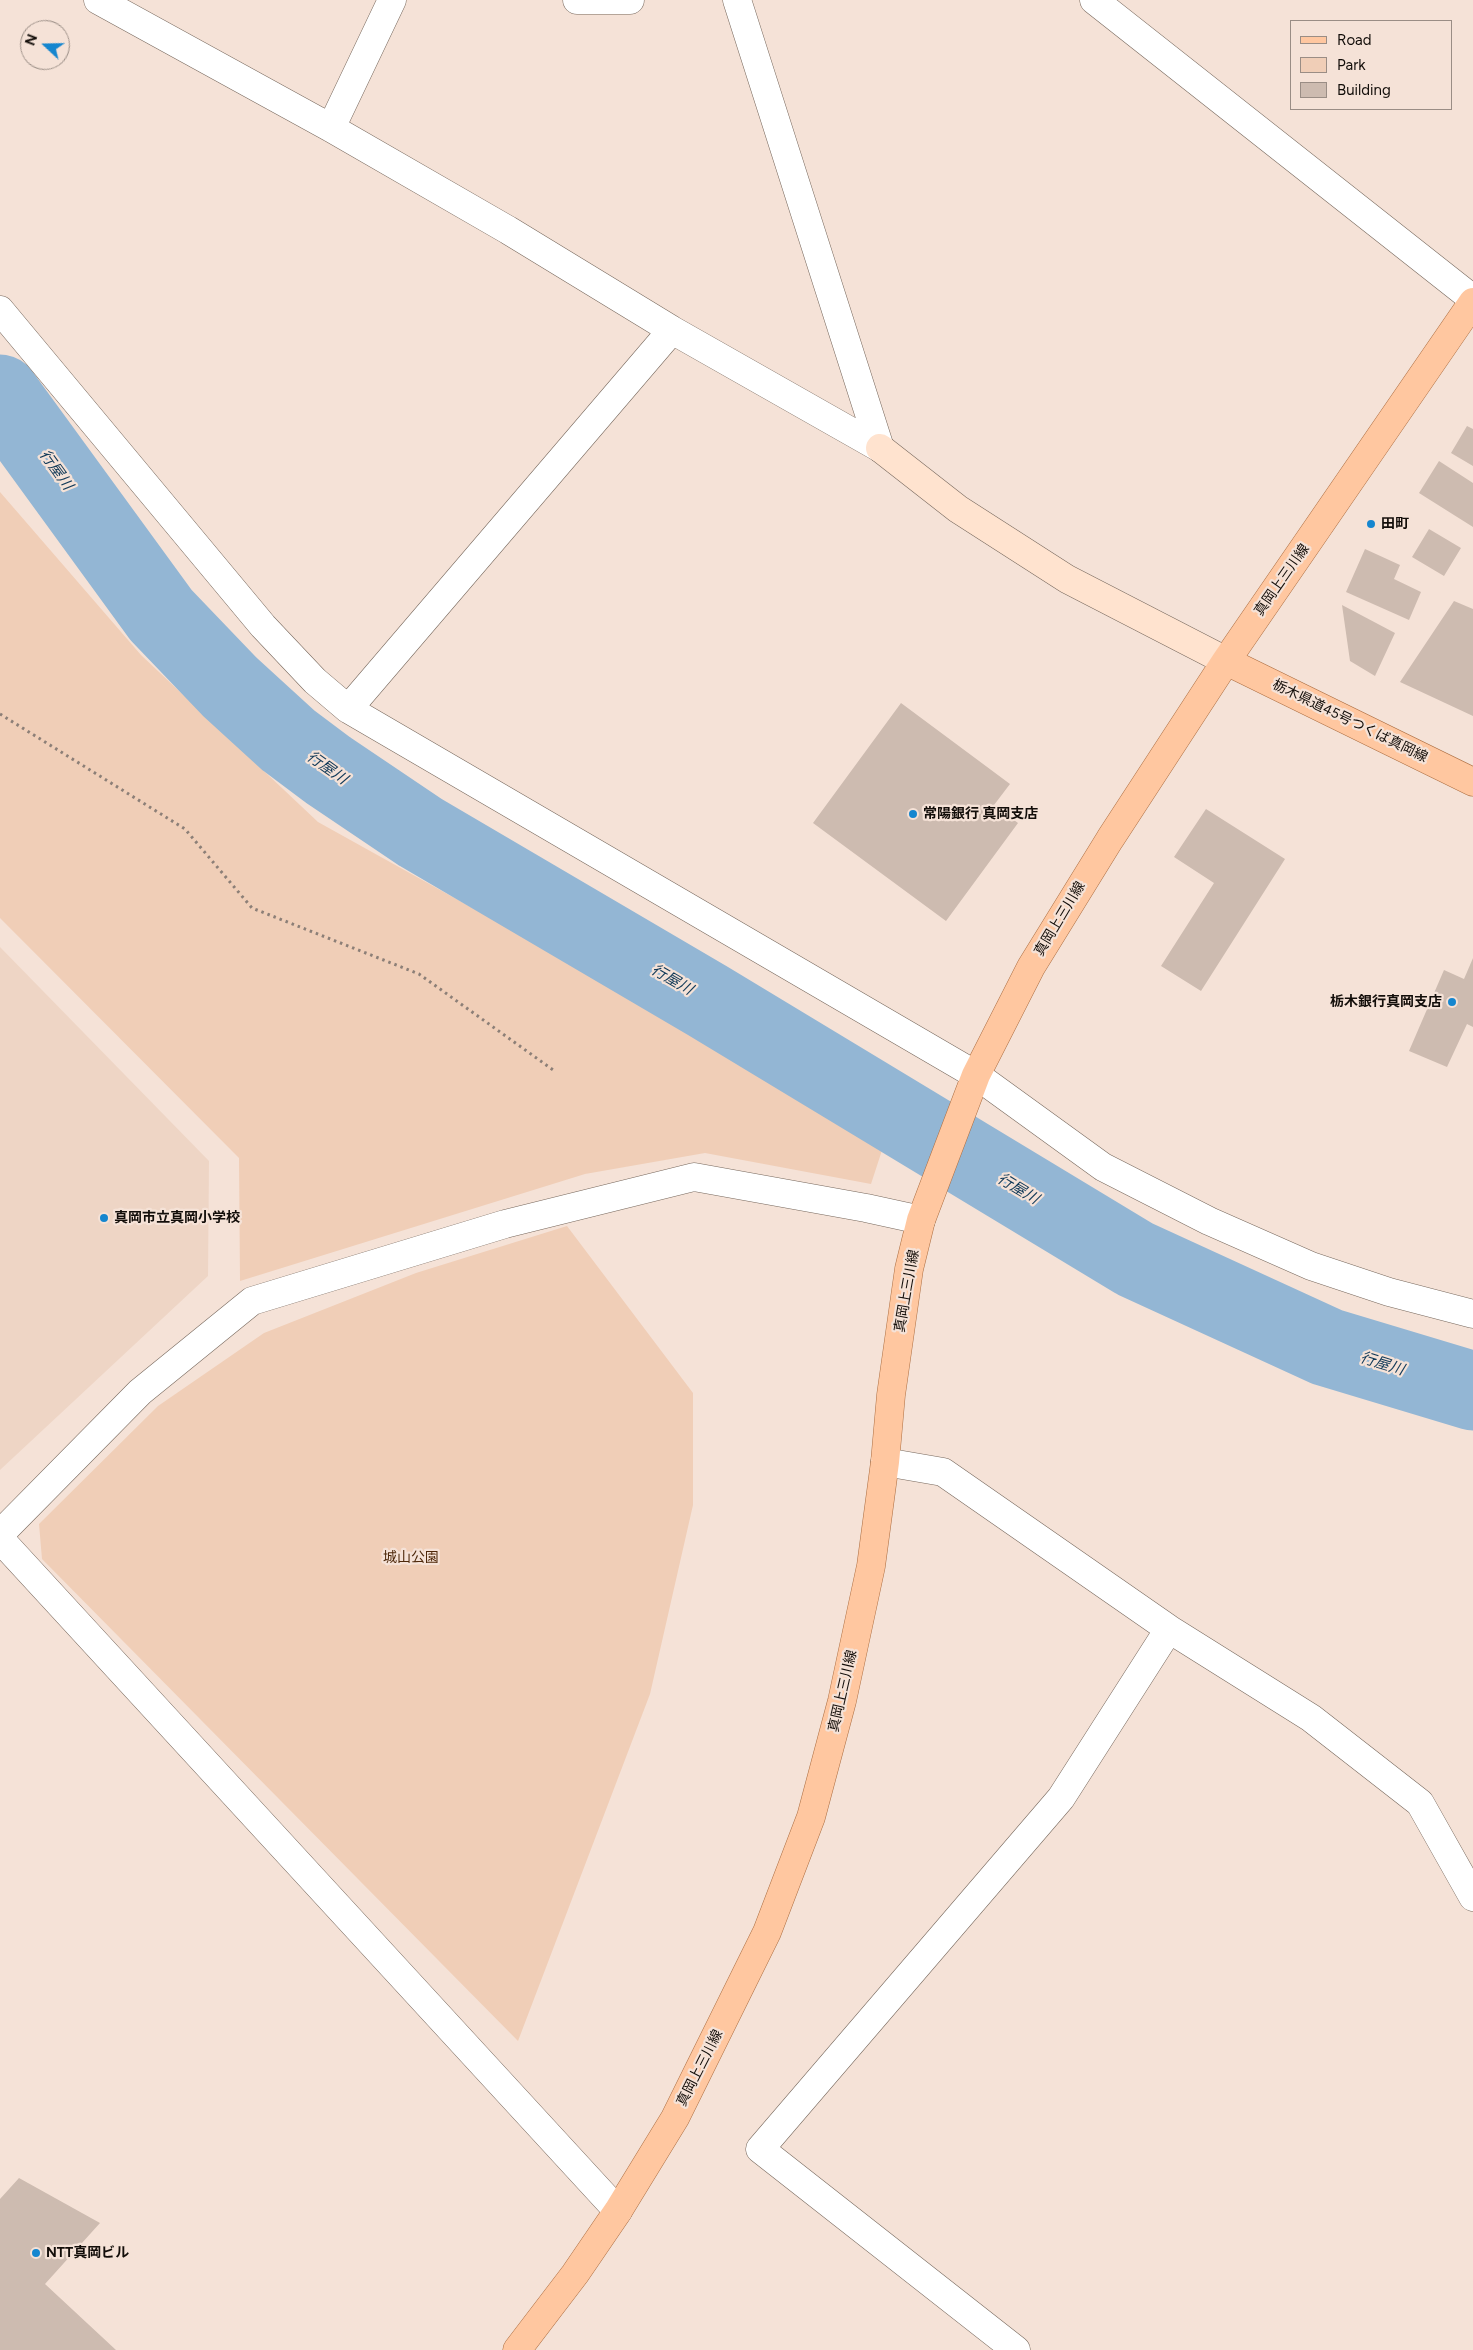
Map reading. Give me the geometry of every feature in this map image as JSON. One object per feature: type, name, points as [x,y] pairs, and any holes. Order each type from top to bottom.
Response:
[{"type":"main road","name":"真岡上三川線","points":[[517,2350],[575,2274],[618,2212],[675,2118],[724,2023],[767,1932],[811,1817],[842,1700],[871,1566],[909,1269],[921,1220],[976,1075],[1031,967],[1060,919],[1226,661],[1473,301]]},
{"type":"main road","name":"栃木県道45号つくば真岡線","points":[[1226,661],[1473,782]]},
{"type":"street","points":[[98,0],[331,128],[508,230],[672,330],[880,448],[958,508],[1067,579],[1226,661]]},
{"type":"street","points":[[331,128],[392,0]]},
{"type":"street","points":[[576,0],[630,0]]},
{"type":"street","points":[[737,0],[880,448]]},
{"type":"street","points":[[1094,0],[1473,301]]},
{"type":"street","points":[[0,310],[263,626],[315,681],[348,709],[976,1075],[1103,1167],[1209,1221],[1311,1266],[1390,1292],[1473,1314]]},
{"type":"street","points":[[348,709],[672,330]]},
{"type":"street","points":[[0,1534],[140,1392],[252,1301],[505,1224],[694,1177],[866,1208],[921,1220]]},
{"type":"street","points":[[885,1462],[943,1472],[1169,1629],[1311,1718],[1420,1803],[1473,1897]]},
{"type":"street","points":[[0,1539],[618,2212]]},
{"type":"street","points":[[1016,2350],[760,2149],[1061,1798],[1169,1629]]},
{"type":"path","points":[[0,714],[185,829],[252,908],[419,974],[556,1072]]},
{"type":"shaded area","name":"真岡市立真岡小学校","points":[[0,947],[209,1161],[208,1276],[0,1470]]},
{"type":"green space","points":[[0,492],[141,655],[318,822],[886,1138],[871,1184],[705,1153],[585,1174],[240,1281],[239,1158],[0,918]]},
{"type":"green space","name":"城山公園","points":[[567,1226],[693,1393],[693,1505],[650,1694],[518,2041],[42,1559],[39,1524],[158,1406],[264,1333],[416,1273]]},
{"type":"building","points":[[1467,426],[1473,429],[1473,466],[1451,453]]},
{"type":"building","points":[[1439,461],[1473,483],[1473,527],[1419,493]]},
{"type":"building","points":[[1429,529],[1461,548],[1444,576],[1412,557]]},
{"type":"building","points":[[1365,549],[1400,565],[1394,579],[1421,592],[1409,620],[1346,592]]},
{"type":"building","points":[[1454,601],[1473,609],[1473,716],[1400,682]]},
{"type":"building","points":[[1342,605],[1395,633],[1375,676],[1350,661]]},
{"type":"building","name":"常陽銀行 真岡支店","points":[[901,703],[1010,784],[994,805],[1018,823],[946,921],[813,823]]},
{"type":"building","points":[[1206,809],[1285,859],[1201,991],[1161,966],[1214,883],[1174,857]]},
{"type":"building","name":"栃木銀行真岡支店","points":[[1473,958],[1473,1027],[1467,1024],[1447,1067],[1409,1051],[1444,970],[1464,979]]},
{"type":"building","name":"NTT真岡ビル","points":[[19,2178],[100,2223],[45,2284],[116,2350],[0,2350],[0,2199]]},
{"type":"waterway","name":"行屋川","points":[[0,394],[161,615],[230,687],[288,740],[328,770],[420,832],[708,1001],[1135,1259],[1327,1347],[1473,1391]]},
{"type":"place","name":"田町","points":[[1371,524]]},
{"type":"place","name":"常陽銀行 真岡支店","points":[[913,814]]},
{"type":"place","name":"栃木銀行真岡支店","points":[[1452,1002]]},
{"type":"place","name":"真岡市立真岡小学校","points":[[104,1218]]},
{"type":"place","name":"NTT真岡ビル","points":[[36,2253]]}]
